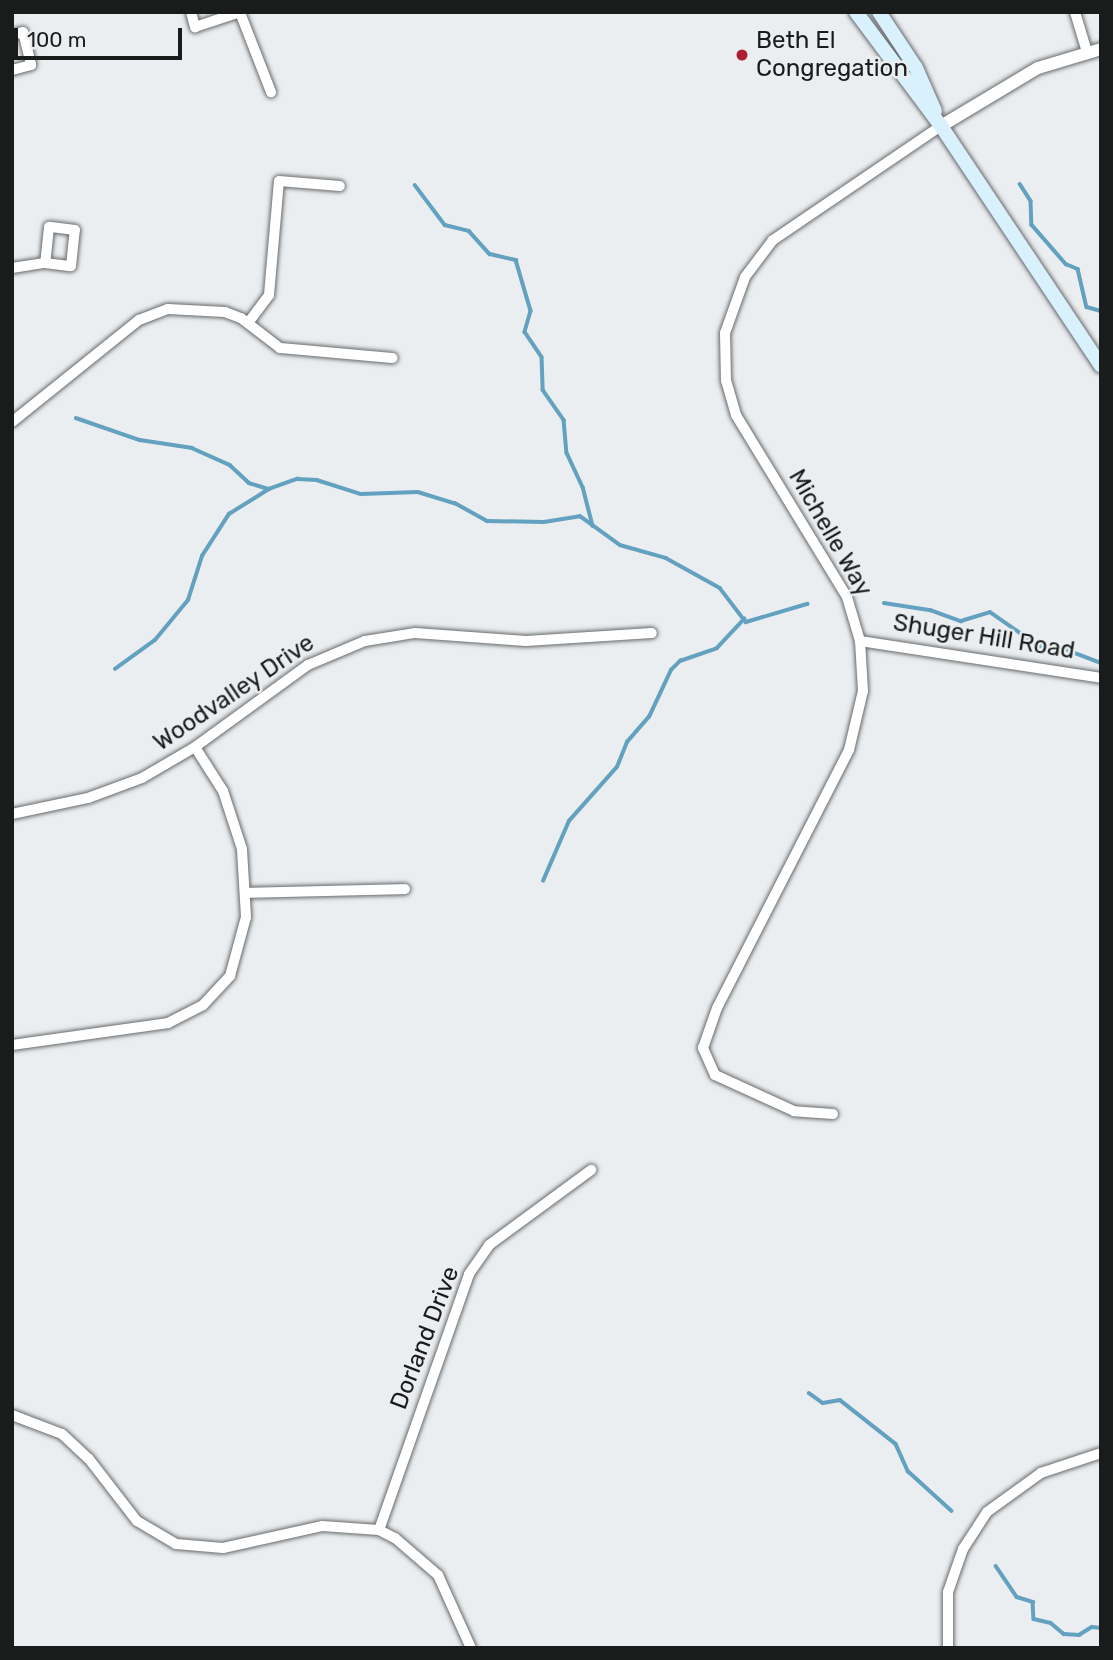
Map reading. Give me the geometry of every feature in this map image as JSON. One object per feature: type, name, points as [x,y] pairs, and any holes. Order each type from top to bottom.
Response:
[{"type":"main road","points":[[856,12],[941,126],[1101,366]]},
{"type":"main road","points":[[867,12],[898,41]]},
{"type":"main road","points":[[879,12],[916,68],[941,126]]},
{"type":"street","points":[[191,12],[195,27],[241,14],[271,92]]},
{"type":"street","points":[[1075,12],[1087,52]]},
{"type":"street","points":[[12,35],[23,32],[32,65],[12,70]]},
{"type":"street","points":[[941,126],[1014,80],[1101,49]]},
{"type":"street","name":"Michelle Way","points":[[833,1114],[794,1111],[715,1075],[703,1048],[717,1008],[849,750],[863,691],[860,641],[843,590],[741,426],[726,381],[725,333],[745,277],[773,240],[941,126]]},
{"type":"street","points":[[248,323],[261,312],[269,295],[279,181],[340,186]]},
{"type":"street","points":[[12,268],[45,263],[71,266],[75,230],[49,227],[45,263]]},
{"type":"street","points":[[12,422],[146,317],[183,309],[225,312],[248,323],[281,348],[393,358]]},
{"type":"street","name":"Woodvalley Drive","points":[[12,814],[104,793],[142,778],[195,747],[308,666],[365,641],[415,633],[526,641],[653,634]]},
{"type":"street","name":"Shuger Hill Road","points":[[860,641],[1101,678]]},
{"type":"street","points":[[12,1045],[152,1027],[193,1012],[217,992],[235,966],[244,930],[246,893],[232,813],[195,747]]},
{"type":"street","points":[[246,893],[405,888]]},
{"type":"street","name":"Dorland Drive","points":[[379,1530],[469,1274],[489,1245],[591,1170]]},
{"type":"street","points":[[12,1415],[62,1434],[89,1459],[137,1521],[176,1544],[223,1548],[322,1526],[379,1530],[410,1548],[438,1575],[471,1648]]},
{"type":"street","points":[[948,1648],[948,1592],[964,1549],[987,1512],[1041,1473],[1101,1453]]},
{"type":"waterway","points":[[1020,184],[1031,201],[1032,225],[1066,264],[1078,269],[1087,307],[1101,311]]},
{"type":"waterway","points":[[415,185],[445,225],[469,231],[490,254],[516,260],[531,311],[525,332],[542,357],[543,390],[564,420],[567,453],[583,487],[593,526]]},
{"type":"waterway","points":[[76,418],[140,440],[192,448],[230,465],[249,483],[269,489]]},
{"type":"waterway","points":[[115,669],[155,640],[188,600],[202,556],[229,514],[269,489],[297,479],[317,480],[361,494],[418,492],[455,503],[487,521],[544,522],[580,516],[620,545],[666,558],[720,588],[746,622],[807,604]]},
{"type":"waterway","points":[[884,603],[930,610],[961,621],[990,612],[1039,646],[1059,647],[1101,663]]},
{"type":"waterway","points":[[543,881],[569,821],[617,767],[627,742],[649,717],[671,670],[680,661],[717,648],[744,619]]},
{"type":"waterway","points":[[809,1393],[823,1403],[840,1400],[896,1444],[908,1471],[952,1511]]},
{"type":"waterway","points":[[996,1566],[1017,1597],[1033,1602],[1034,1619],[1051,1623],[1064,1634],[1079,1635],[1092,1627],[1101,1628]]},
{"type":"place","name":"Beth El Congregation","points":[[742,55]]}]
